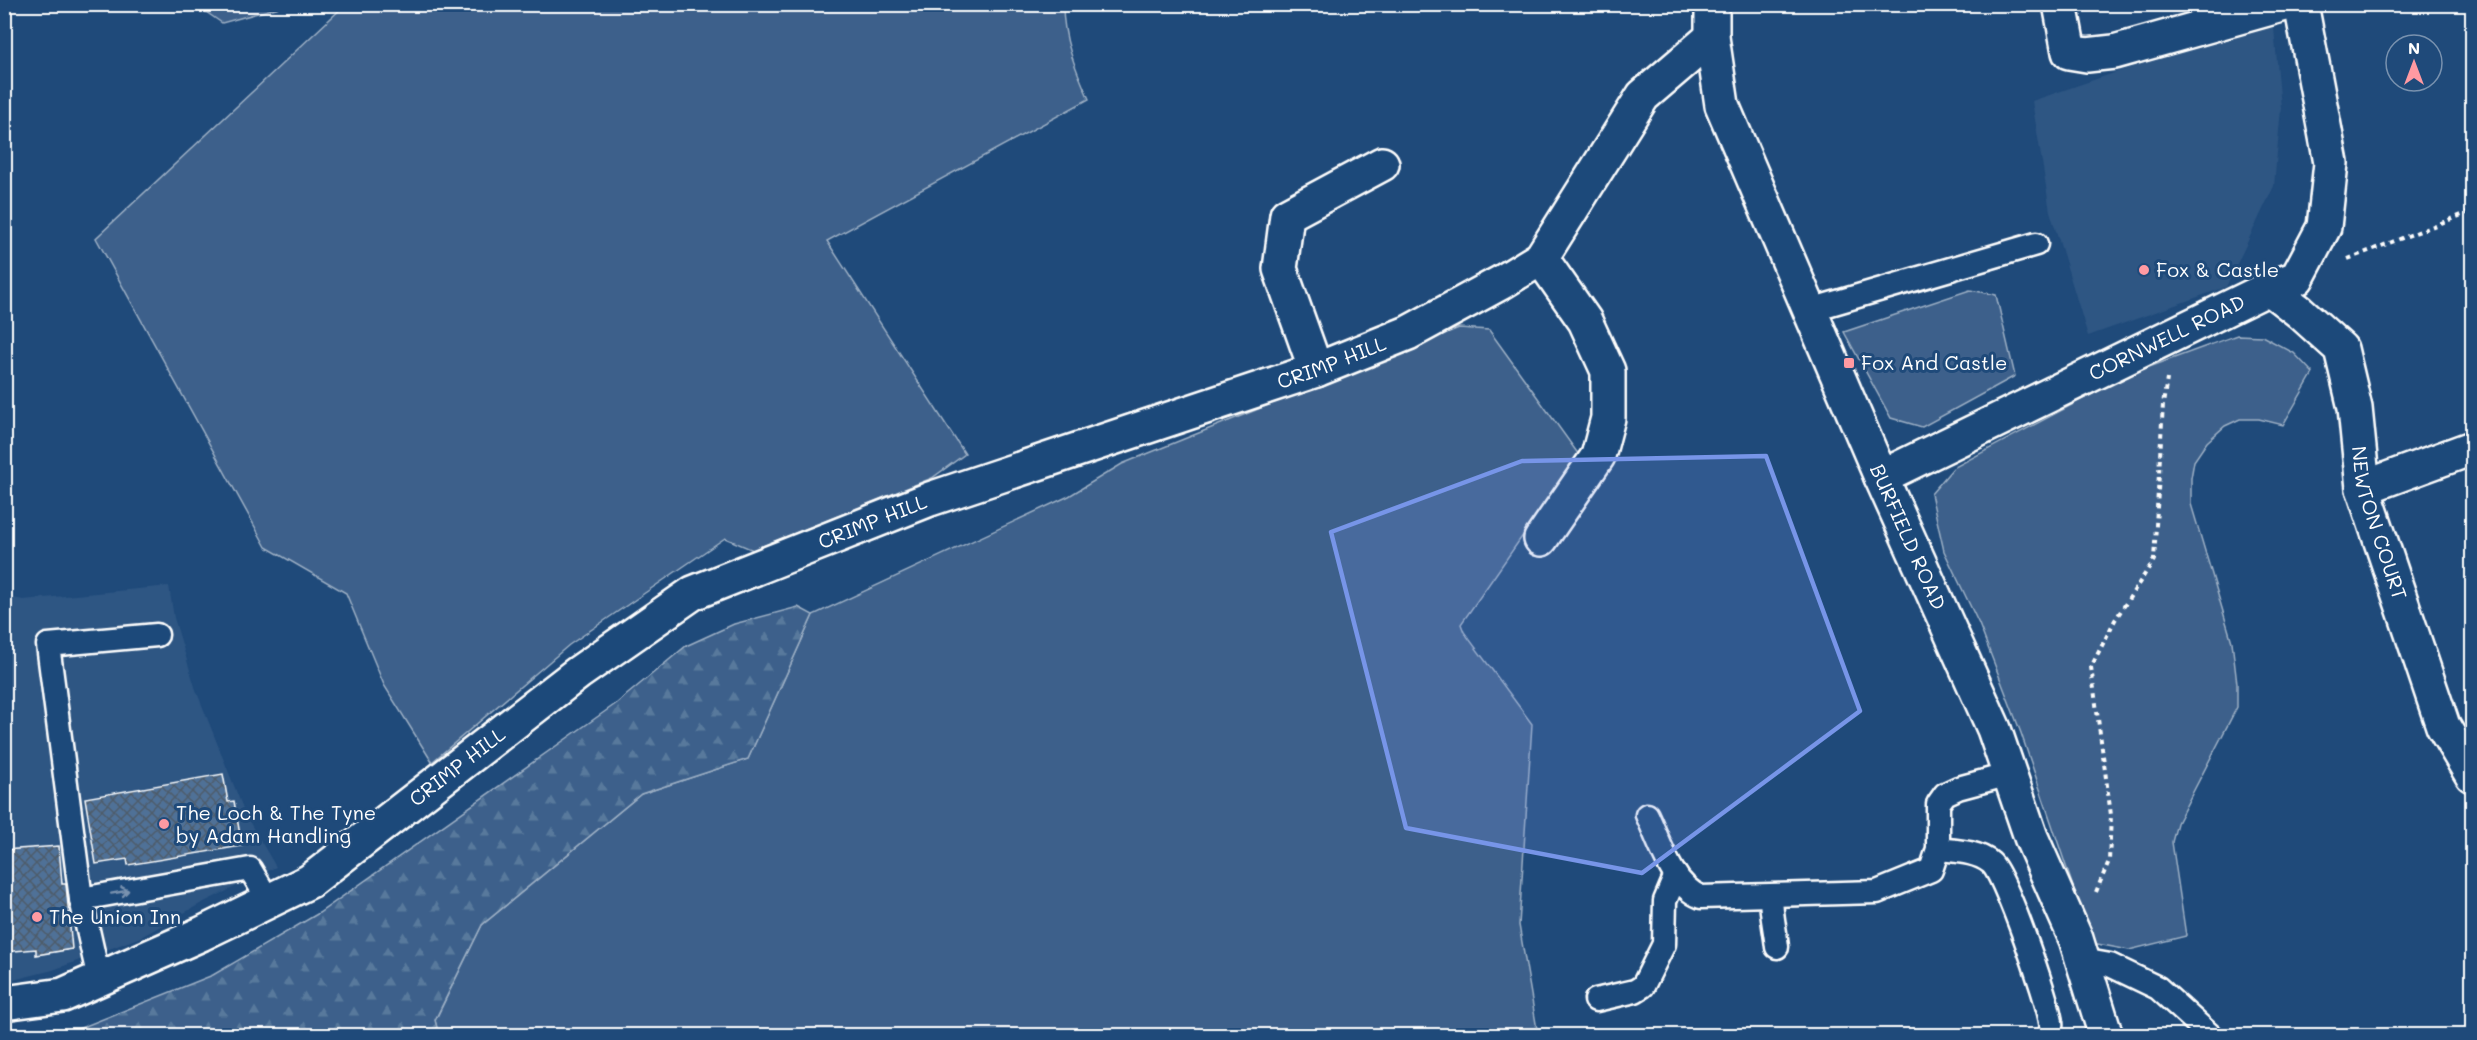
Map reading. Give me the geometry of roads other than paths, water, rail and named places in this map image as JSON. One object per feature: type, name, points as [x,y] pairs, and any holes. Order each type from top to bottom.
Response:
[{"type":"street","name":"BURFIELD ROAD","points":[[1712,4],[1712,37],[1722,105],[1881,477],[1994,729],[2031,837],[2079,950],[2106,1035]]},
{"type":"street","points":[[2060,4],[2069,52],[2087,55],[2114,52],[2285,4]]},
{"type":"street","points":[[2283,283],[2324,227],[2331,163],[2301,4]]},
{"type":"street","name":"CRIMP HILL","points":[[4,1004],[63,995],[310,881],[578,673],[693,592],[930,499],[1316,370],[1408,333],[1502,282],[1541,258],[1643,96],[1712,37]]},
{"type":"street","points":[[1316,370],[1280,269],[1287,215],[1382,164]]},
{"type":"street","points":[[1541,258],[1585,321],[1608,371],[1608,418],[1598,456],[1541,539]]},
{"type":"street","name":"CORNWELL ROAD","points":[[1881,477],[2283,283]]},
{"type":"street","name":"NEWTON COURT","points":[[2283,283],[2300,312],[2341,349],[2355,408],[2363,488],[2443,726],[2472,775]]},
{"type":"street","points":[[2363,488],[2472,448]]},
{"type":"lane","points":[[1810,310],[2036,244]]},
{"type":"lane","points":[[99,979],[81,899],[48,645],[157,635]]},
{"type":"lane","points":[[1647,815],[1676,875],[1690,893],[1701,897],[1877,892],[1931,870],[1938,849],[1938,804],[1945,794],[1958,788],[2010,774]]},
{"type":"lane","points":[[1938,849],[1975,854],[1991,863],[2002,878],[2037,974],[2052,1024],[2050,1035]]},
{"type":"lane","points":[[81,899],[250,869],[269,901]]},
{"type":"lane","points":[[1596,1000],[1635,991],[1643,986],[1664,944],[1665,901],[1676,875]]},
{"type":"lane","points":[[1771,896],[1771,918],[1775,928],[1777,947]]},
{"type":"lane","points":[[2079,950],[2158,988],[2211,1035]]},
{"type":"place","name":"Fox & Castle","points":[[2144,270]]},
{"type":"place","name":"Fox And Castle","points":[[1849,363]]},
{"type":"place","name":"The Loch & The Tyne by Adam Handling","points":[[164,824]]},
{"type":"place","name":"The Union Inn","points":[[37,917]]}]
